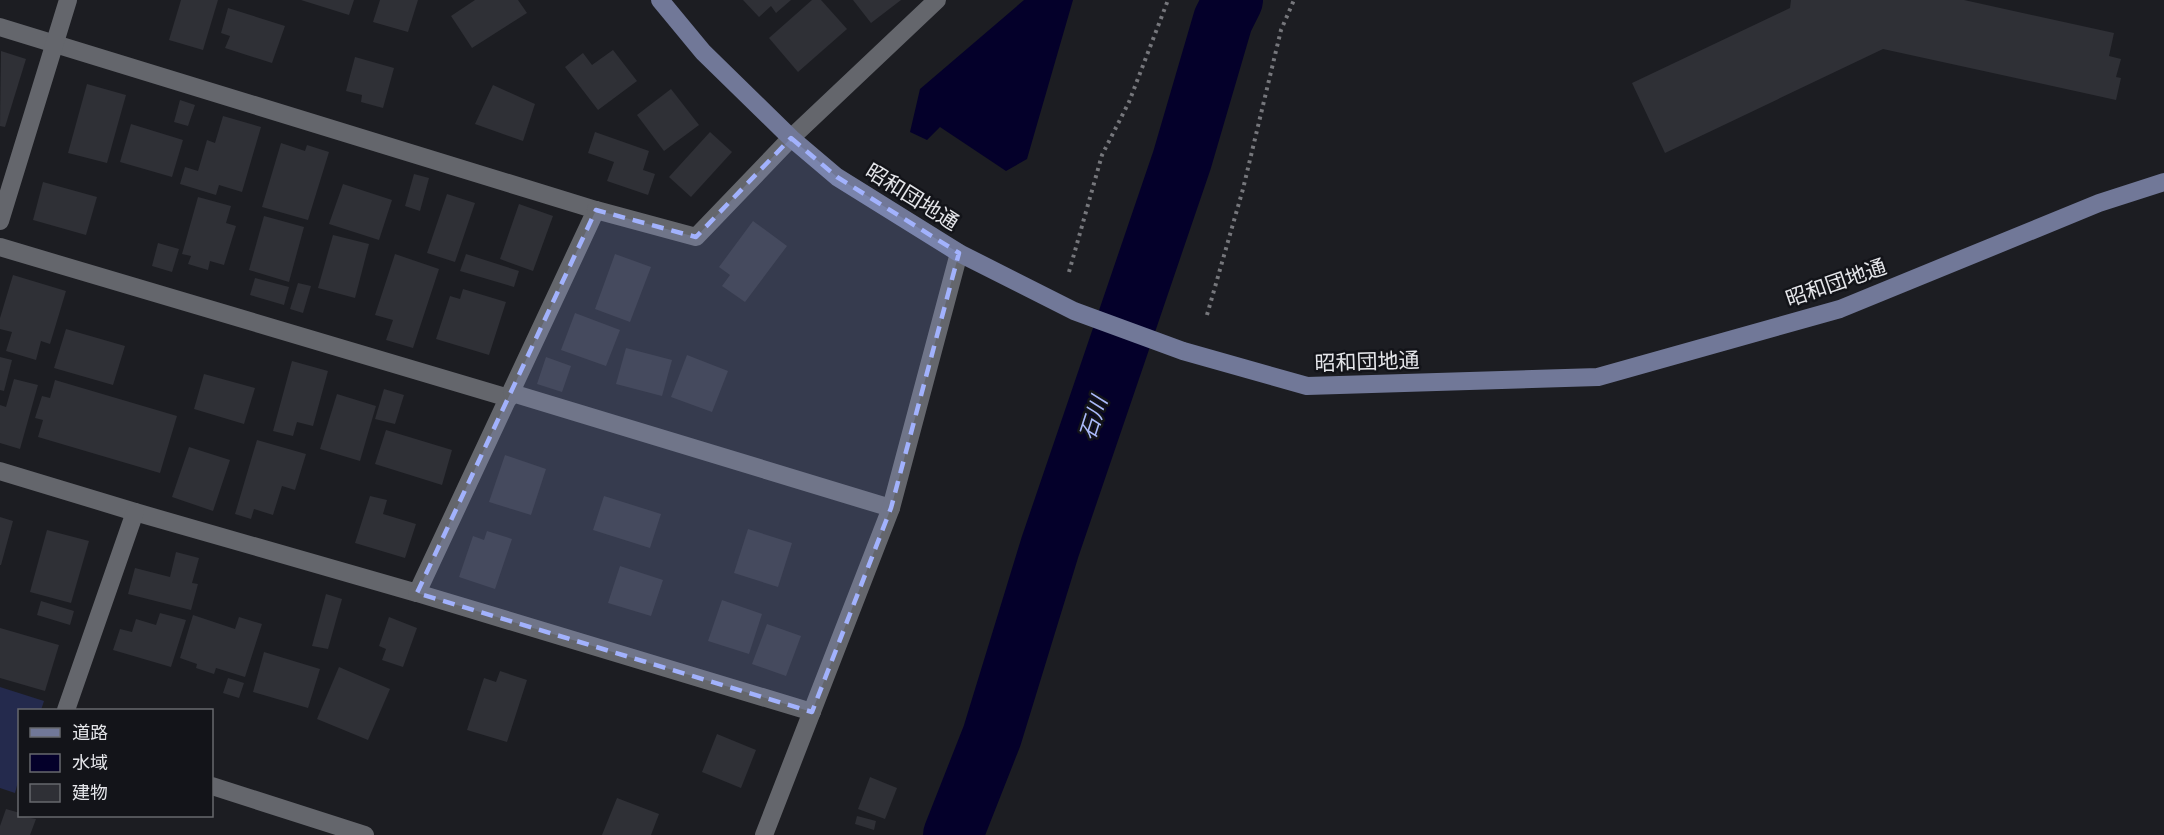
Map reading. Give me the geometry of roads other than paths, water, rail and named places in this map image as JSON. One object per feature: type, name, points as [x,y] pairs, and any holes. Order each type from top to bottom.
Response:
[{"type":"street","points":[[0,221],[68,0]]},
{"type":"street","name":"昭和団地通","points":[[660,0],[703,52],[791,138],[837,177],[959,254],[1074,311],[1182,351],[1307,386],[1598,377],[1840,309],[2099,204],[2164,182]]},
{"type":"street","points":[[0,27],[596,210],[696,237],[791,138],[937,0]]},
{"type":"street","points":[[417,593],[596,210]]},
{"type":"street","points":[[0,247],[891,508]]},
{"type":"street","points":[[764,835],[891,508],[959,254]]},
{"type":"street","points":[[0,471],[812,711]]},
{"type":"street","points":[[67,709],[135,512]]},
{"type":"street","points":[[213,786],[328,830],[364,835]]},
{"type":"water","points":[[1024,0],[1073,0],[1027,159],[1006,171],[940,127],[927,140],[910,132],[920,89]]},
{"type":"waterway","name":"石川","points":[[953,835],[992,736],[1050,547],[1182,160],[1223,20],[1233,0]]}]
